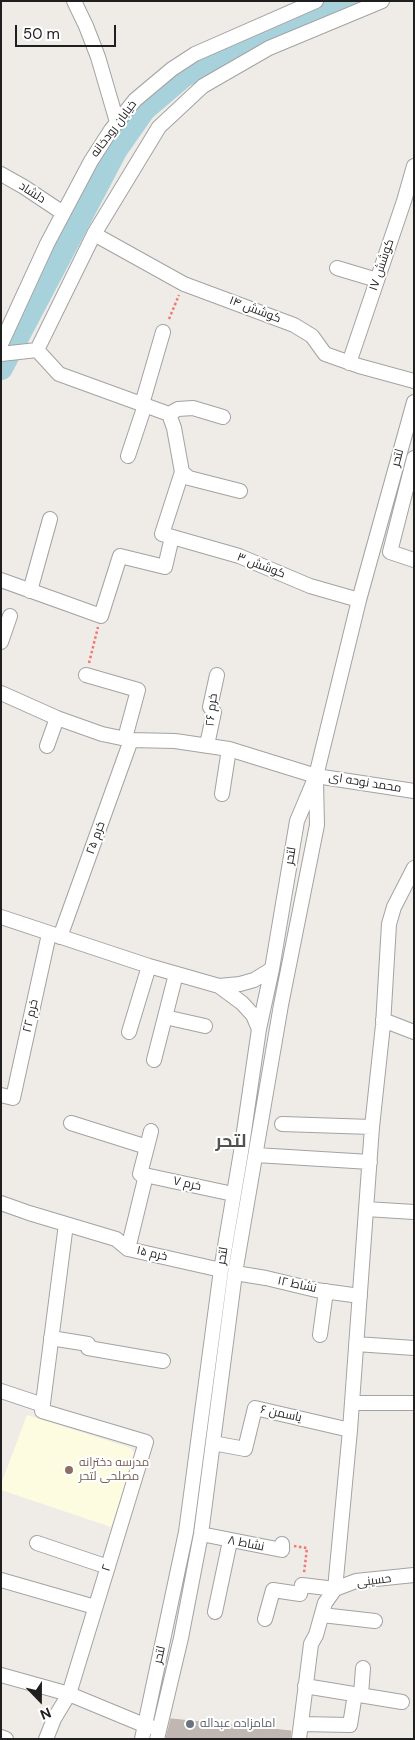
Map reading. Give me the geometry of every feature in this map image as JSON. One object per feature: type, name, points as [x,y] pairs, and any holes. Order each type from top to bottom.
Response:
[{"type":"street","points":[[74,1],[98,57],[117,122]]},
{"type":"street","name":"خیابان رودخانه","points":[[1,344],[46,244],[91,161],[117,122],[135,100],[172,69],[195,54],[316,1]]},
{"type":"street","points":[[36,350],[94,234],[160,126],[203,86],[269,48],[382,1]]},
{"type":"street","name":"کوشش ۱۷","points":[[349,363],[411,184],[414,166]]},
{"type":"street","name":"دلشاد","points":[[1,174],[63,213]]},
{"type":"street","name":"کوشش ۱۴","points":[[94,234],[184,284],[294,325],[312,336],[325,354],[349,363],[414,381]]},
{"type":"street","points":[[337,268],[377,280]]},
{"type":"street","points":[[128,456],[163,332]]},
{"type":"street","points":[[1,354],[36,350]]},
{"type":"street","points":[[36,350],[59,374],[143,405],[169,414],[178,410],[193,408],[223,417]]},
{"type":"street","name":"لتحر","points":[[143,1732],[186,1532],[221,1270],[259,1029],[272,969],[296,821],[316,776],[359,600],[414,402]]},
{"type":"street","points":[[1,580],[101,616],[120,556],[164,567],[167,536],[182,472],[174,428],[169,414]]},
{"type":"street","points":[[400,452],[414,458],[390,552],[414,560]]},
{"type":"street","points":[[182,472],[189,478],[240,491]]},
{"type":"street","points":[[30,591],[50,519]]},
{"type":"street","name":"کوشش ۳","points":[[167,536],[239,556],[310,586],[359,600]]},
{"type":"street","points":[[1,642],[10,616]]},
{"type":"street","name":"خرم ۲۵","points":[[54,936],[128,739],[138,690],[86,675]]},
{"type":"street","name":"خرم ۲۶","points":[[207,745],[214,712],[210,707],[217,675]]},
{"type":"street","name":"محمد نوحه ای","points":[[1,693],[57,718],[102,734],[128,739],[175,741],[229,748],[316,776],[414,791]]},
{"type":"street","points":[[47,746],[57,718]]},
{"type":"street","points":[[222,794],[229,748]]},
{"type":"street","name":"لتحر","points":[[158,1734],[181,1638],[201,1534],[235,1273],[281,1005],[317,825],[316,776]]},
{"type":"street","points":[[299,1739],[311,1644],[316,1635],[325,1603],[335,1589],[350,1430],[389,924],[394,907],[414,868]]},
{"type":"street","points":[[1,917],[54,936],[219,986],[242,1003],[253,1015],[259,1029]]},
{"type":"street","name":"خرم ۲۲","points":[[7,1096],[54,936]]},
{"type":"street","points":[[129,1032],[149,966]]},
{"type":"street","points":[[219,986],[240,984],[254,980],[272,969]]},
{"type":"street","points":[[154,1060],[176,974]]},
{"type":"street","points":[[165,1017],[205,1026]]},
{"type":"street","points":[[383,1020],[414,1032]]},
{"type":"street","points":[[71,1123],[147,1147]]},
{"type":"street","points":[[282,1124],[372,1127]]},
{"type":"street","points":[[128,1248],[151,1131]]},
{"type":"street","points":[[256,1155],[370,1162]]},
{"type":"street","name":"خرم ۷","points":[[143,1175],[233,1194]]},
{"type":"street","name":"خرم ۱۵","points":[[1,1203],[116,1239],[128,1248],[221,1270]]},
{"type":"street","points":[[366,1209],[414,1212]]},
{"type":"street","points":[[1,1391],[42,1405],[66,1224]]},
{"type":"street","name":"نشاط ۱۲","points":[[235,1273],[360,1296]]},
{"type":"street","points":[[320,1335],[326,1291]]},
{"type":"street","points":[[51,1338],[88,1344],[88,1348],[163,1361]]},
{"type":"street","points":[[356,1344],[414,1348]]},
{"type":"street","points":[[352,1402],[414,1403]]},
{"type":"street","name":"۲","points":[[42,1405],[42,1411],[146,1442],[69,1694],[54,1719],[46,1739]]},
{"type":"street","name":"یاسمن ۶","points":[[213,1443],[245,1449],[255,1408],[350,1430]]},
{"type":"street","name":"نشاط ۸","points":[[201,1534],[282,1550],[282,1544]]},
{"type":"street","points":[[214,1612],[230,1541]]},
{"type":"street","points":[[37,1542],[108,1567]]},
{"type":"street","name":"حسینی","points":[[335,1589],[356,1582],[414,1575]]},
{"type":"street","points":[[1,1580],[95,1607]]},
{"type":"street","points":[[265,1619],[273,1590],[300,1594],[302,1585],[335,1589]]},
{"type":"street","points":[[322,1615],[375,1621]]},
{"type":"street","points":[[165,1634],[181,1638]]},
{"type":"street","points":[[300,1724],[350,1725],[363,1668]]},
{"type":"street","points":[[1,1675],[69,1694],[143,1732],[158,1734]]},
{"type":"street","points":[[305,1686],[402,1702]]},
{"type":"street","points":[[1,1738],[6,1739]]},
{"type":"path","points":[[163,332],[184,284]]},
{"type":"path","points":[[86,675],[101,616]]},
{"type":"path","name":"نشاط ۸","points":[[282,1544],[307,1548],[302,1585]]},
{"type":"shaded area","name":"مدرسه دخترانه مصلحی لتحر","points":[[27,1415],[131,1448],[136,1456],[111,1527],[1,1490],[1,1484]]},
{"type":"building","name":"امامزاده عبداله","points":[[171,1719],[291,1731],[290,1739],[166,1739]]},
{"type":"waterway","points":[[1,368],[116,149],[144,109],[184,75],[292,25],[357,1]]},
{"type":"place","name":"مدرسه دخترانه مصلحی لتحر","points":[[69,1470]]},
{"type":"place","name":"امامزاده عبداله","points":[[190,1724]]},
{"type":"district","name":"لتحر","points":[[231,1142]]}]
